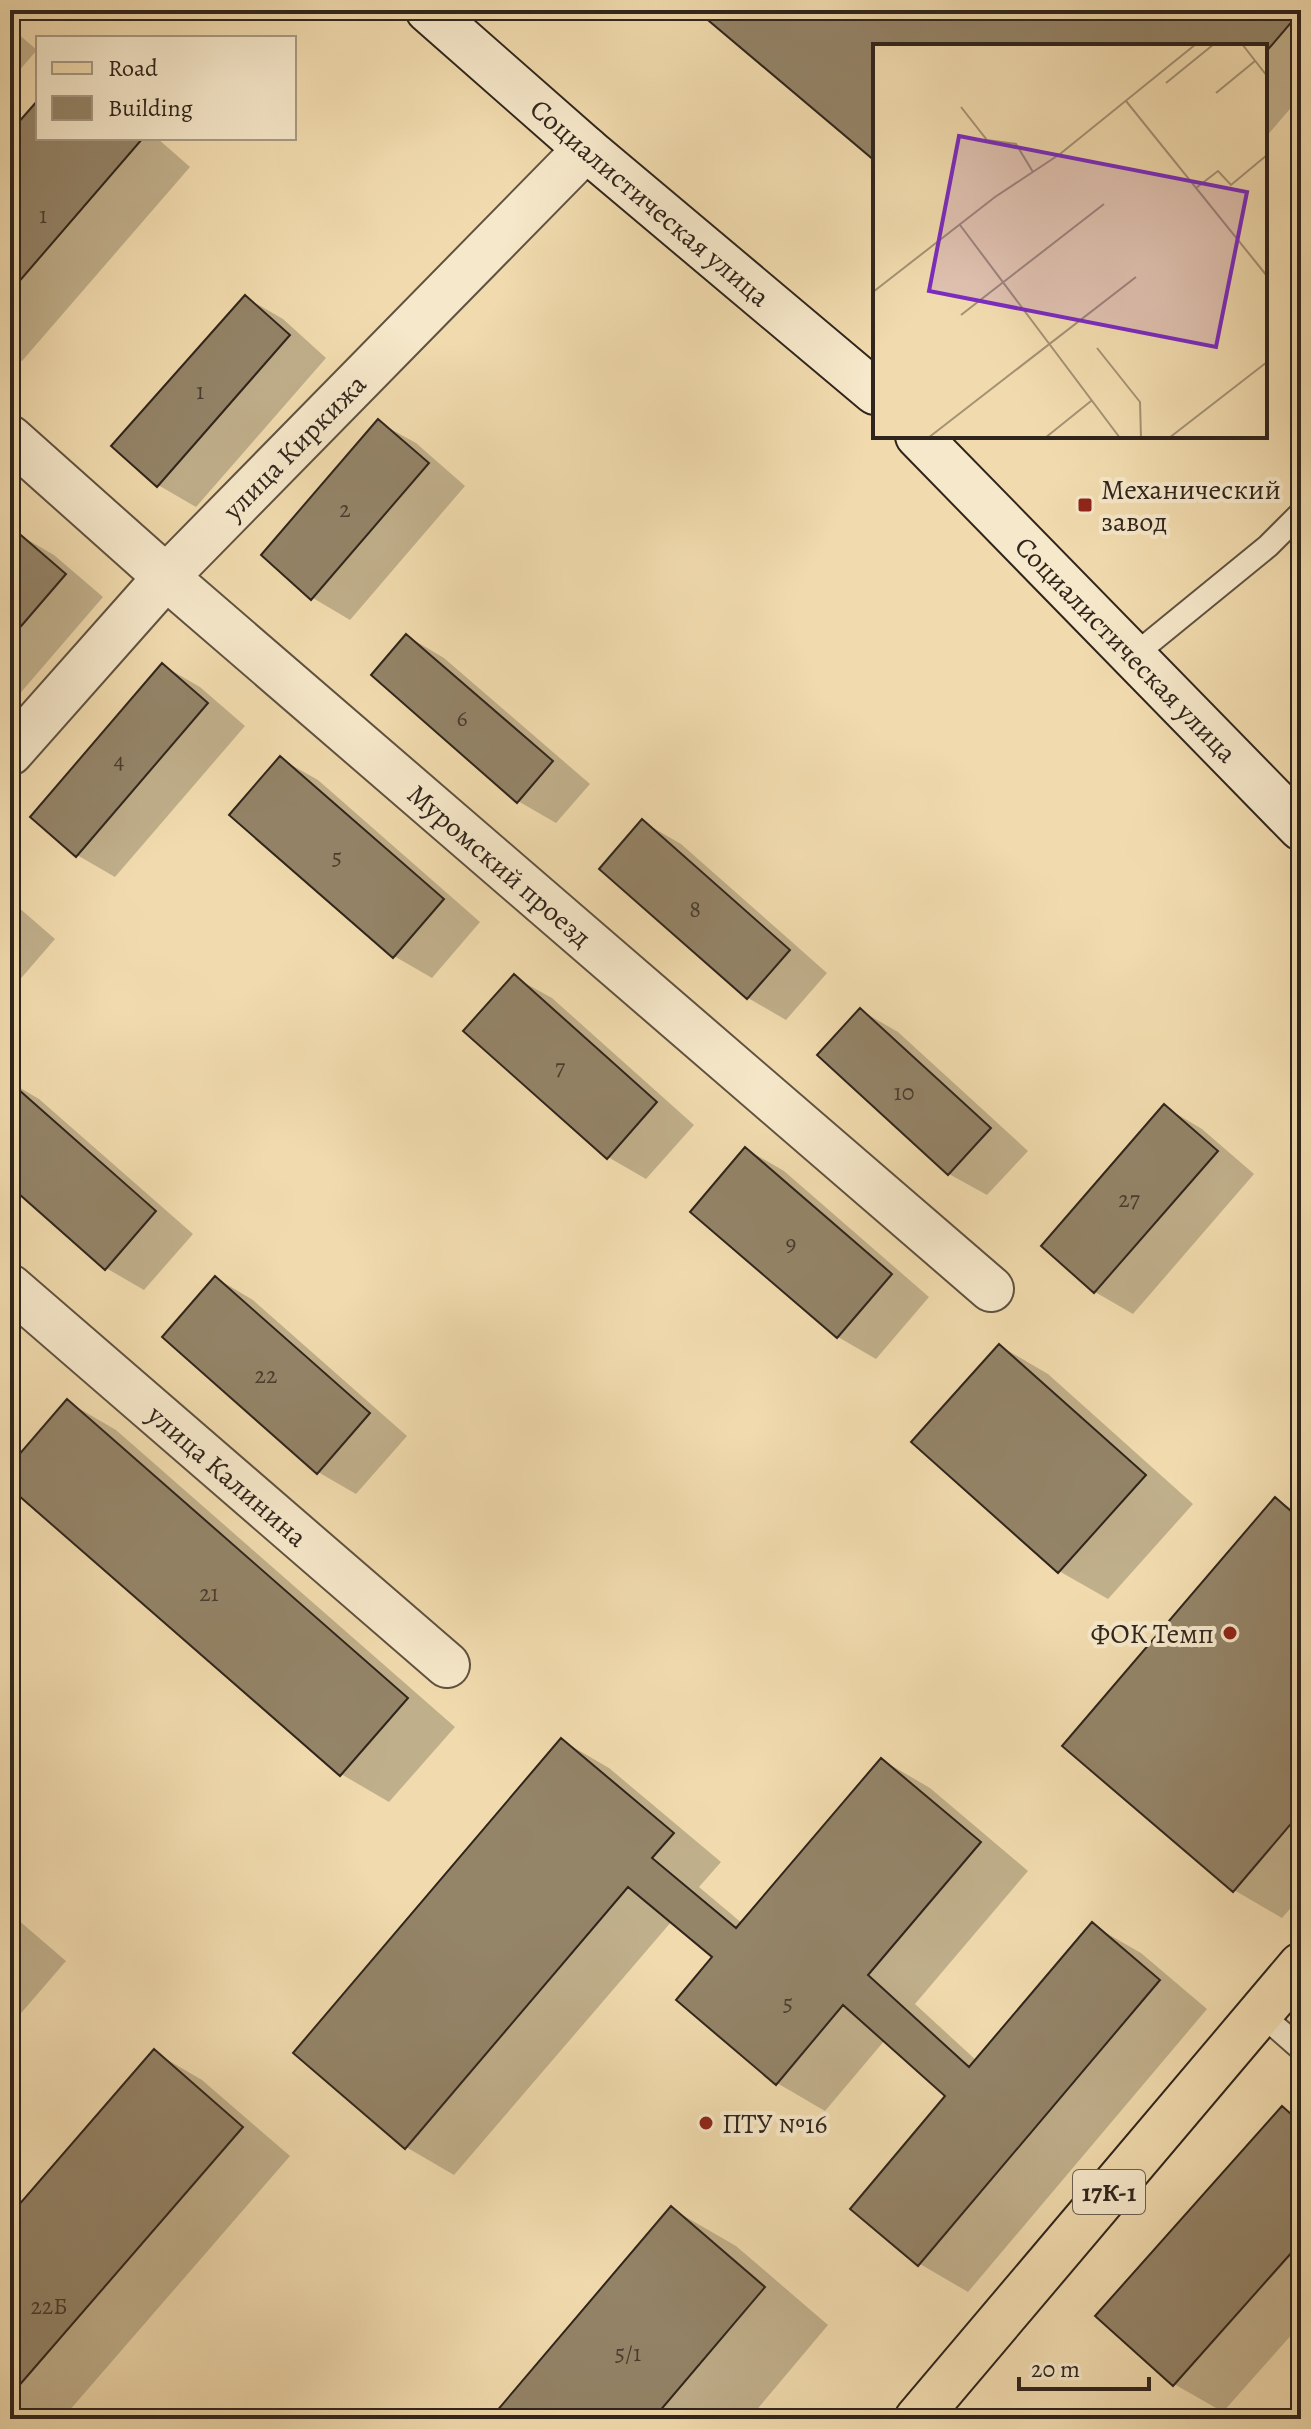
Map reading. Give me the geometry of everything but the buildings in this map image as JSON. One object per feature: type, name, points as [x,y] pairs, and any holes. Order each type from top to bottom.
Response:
[{"type":"main road","name":"17К-1","points":[[917,2419],[1301,1965]]},
{"type":"street","name":"Социалистическая улица","points":[[428,10],[586,149],[873,390]]},
{"type":"street","name":"улица Киркижа","points":[[10,753],[166,577],[586,149]]},
{"type":"street","name":"Муромский проезд","points":[[10,438],[166,577],[991,1289]]},
{"type":"street","name":"Социалистическая улица","points":[[920,438],[1301,828]]},
{"type":"street","name":"улица Калинина","points":[[10,1287],[447,1665]]},
{"type":"lane","points":[[1132,657],[1268,546],[1301,513]]},
{"type":"lane","points":[[1260,2013],[1301,2049]]},
{"type":"place","name":"Механический завод","points":[[1085,505]]},
{"type":"place","name":"ФОК Темп","points":[[1230,1633]]},
{"type":"place","name":"ПТУ №16","points":[[706,2123]]}]
